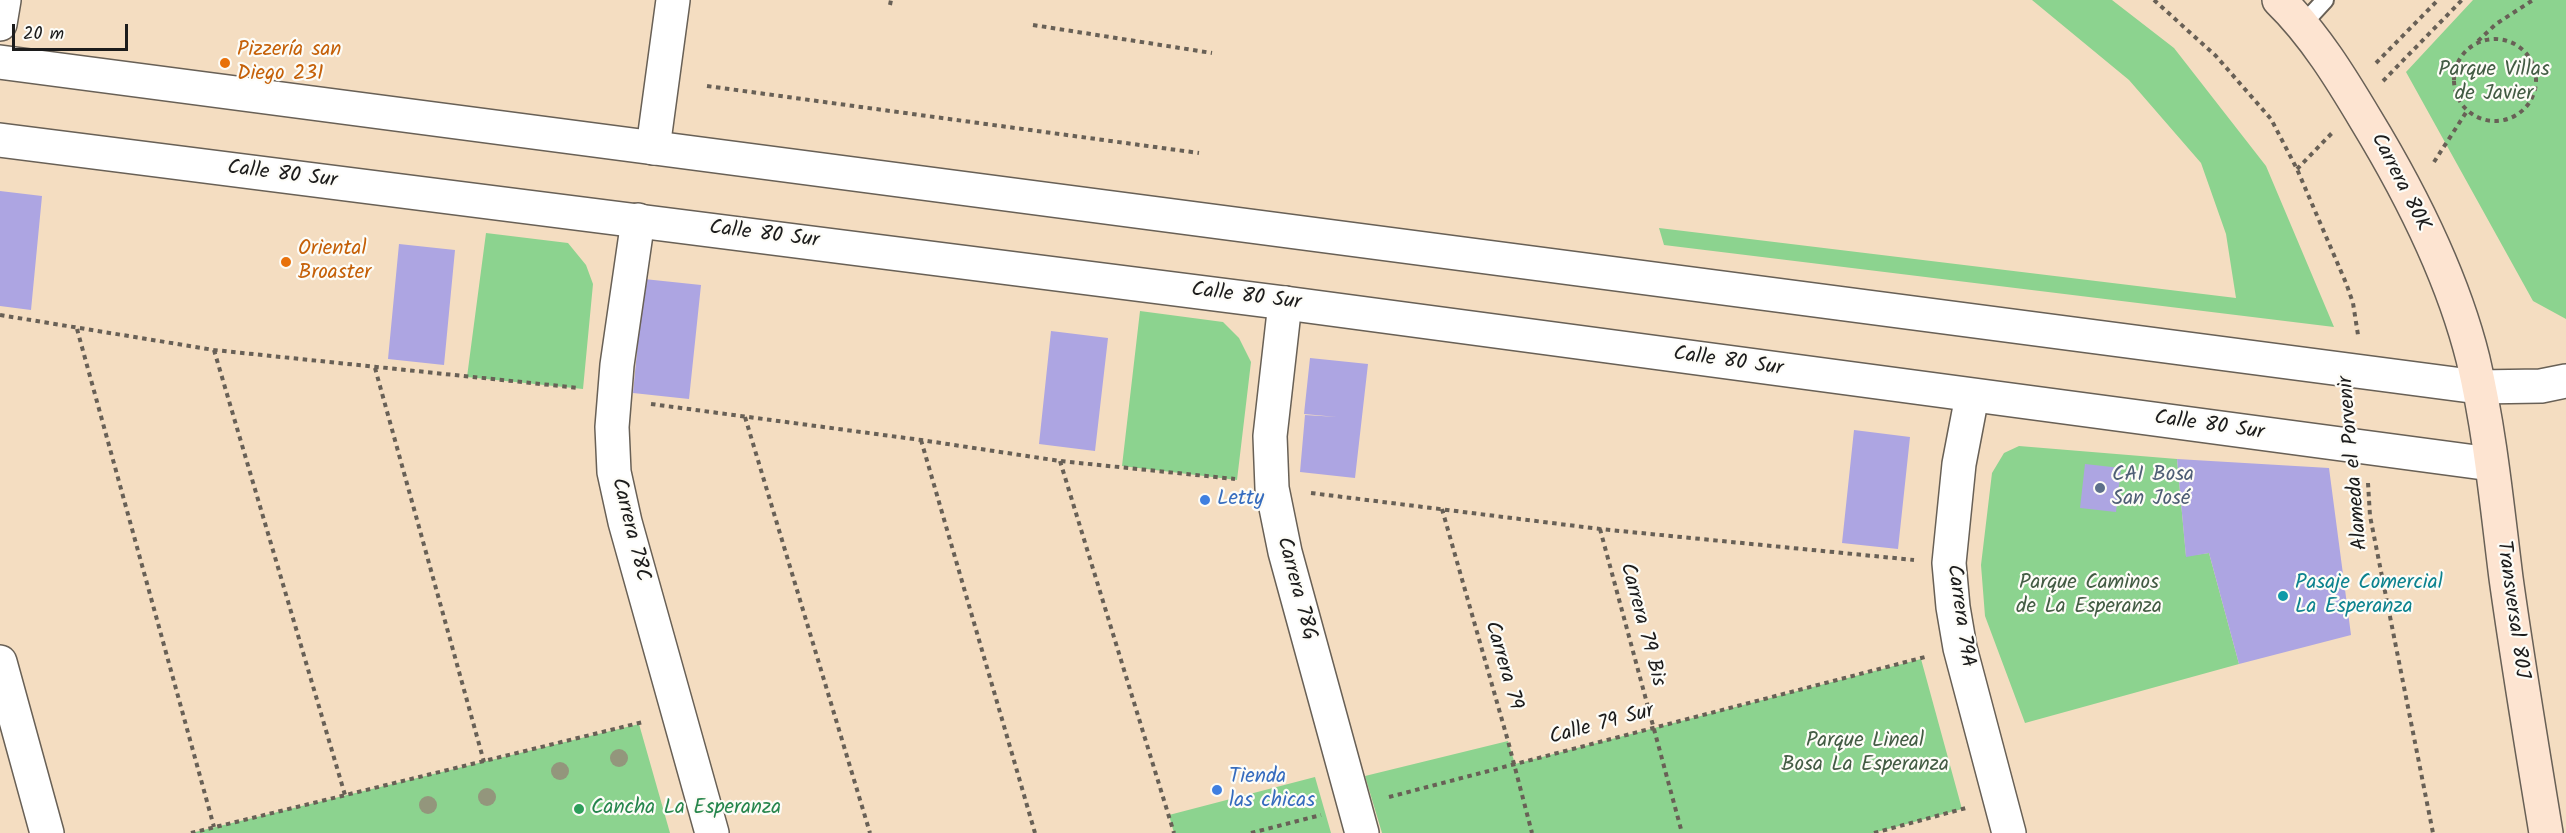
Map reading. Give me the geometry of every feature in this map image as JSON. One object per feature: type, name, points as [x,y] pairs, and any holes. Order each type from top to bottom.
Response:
[{"type":"main road","name":"Carrera 80K","points":[[2278,0],[2302,25],[2358,106],[2410,200],[2453,298],[2473,359],[2478,387]]},
{"type":"main road","name":"Transversal 80J","points":[[2478,387],[2491,464],[2517,662],[2546,833]]},
{"type":"street","points":[[0,24],[4,0]]},
{"type":"street","points":[[653,148],[673,0]]},
{"type":"street","points":[[0,62],[2478,387],[2541,386],[2566,381]]},
{"type":"street","name":"Calle 80 Sur","points":[[0,140],[1285,303],[2491,464]]},
{"type":"street","name":"Carrera 78C","points":[[638,220],[613,399],[614,472],[625,522],[712,833]]},
{"type":"street","name":"Carrera 78G","points":[[1285,303],[1270,436],[1272,488],[1285,552],[1359,820]]},
{"type":"street","name":"Carrera 79A","points":[[1972,396],[1959,464],[1949,563],[1960,648],[2009,833]]},
{"type":"street","points":[[0,662],[47,833]]},
{"type":"lane","points":[[2302,25],[2325,0]]},
{"type":"path","name":"Alameda el Porvenir","points":[[2154,0],[2216,56],[2271,119],[2297,169],[2354,303],[2361,371]]},
{"type":"path","points":[[2376,63],[2438,0]]},
{"type":"path","points":[[2477,42],[2504,39],[2517,45],[2534,65],[2537,79],[2535,93],[2529,105],[2519,114],[2506,120],[2493,121],[2479,118],[2468,111],[2458,100],[2454,87],[2454,74],[2458,60],[2465,50],[2496,24],[2533,0]]},
{"type":"path","points":[[1033,25],[1212,53]]},
{"type":"path","points":[[707,86],[1199,153]]},
{"type":"path","points":[[2434,162],[2468,111]]},
{"type":"path","points":[[0,315],[214,350],[583,389],[613,399],[1060,461],[1237,480],[1272,488],[1600,529],[1949,563]]},
{"type":"path","points":[[77,329],[214,827]]},
{"type":"path","points":[[214,350],[345,795]]},
{"type":"path","points":[[375,368],[484,762]]},
{"type":"path","points":[[745,417],[870,833]]},
{"type":"path","points":[[921,440],[1035,833]]},
{"type":"path","name":"Alameda el Porvenir","points":[[2366,448],[2370,516],[2433,833]]},
{"type":"path","points":[[1060,461],[1174,833]]},
{"type":"path","name":"Carrera 79","points":[[1442,508],[1532,833]]},
{"type":"path","name":"Carrera 79 Bis","points":[[1600,529],[1682,833]]},
{"type":"path","name":"Calle 79 Sur","points":[[1251,833],[1359,820],[1514,765],[1960,648]]},
{"type":"path","points":[[191,833],[679,713]]},
{"type":"path","points":[[1874,833],[2000,799]]},
{"type":"green space","points":[[2032,0],[2112,0],[2174,48],[2266,166],[2334,327],[1664,245],[1659,228],[2236,298],[2226,234],[2201,163],[2129,80]]},
{"type":"green space","name":"Parque Villas de Javier","points":[[2473,0],[2566,0],[2566,319],[2533,301],[2406,72]]},
{"type":"green space","points":[[486,233],[568,243],[586,265],[593,284],[583,389],[467,377]]},
{"type":"green space","points":[[1140,311],[1223,322],[1239,338],[1251,362],[1237,480],[1122,466]]},
{"type":"green space","name":"Parque Caminos de La Esperanza","points":[[2019,446],[2177,459],[2186,556],[2209,553],[2239,664],[2025,723],[1985,616],[1981,565],[1992,473],[2004,453]]},
{"type":"green space","name":"Parque Lineal Bosa La Esperanza","points":[[1921,659],[1962,809],[1873,833],[1382,833],[1365,776],[1508,741],[1515,764]]},
{"type":"green space","points":[[639,724],[670,833],[191,833]]},
{"type":"green space","points":[[1315,777],[1331,833],[1174,833],[1169,815]]},
{"type":"building","points":[[0,191],[42,196],[31,310],[0,306]]},
{"type":"building","points":[[399,244],[455,250],[444,365],[388,359]]},
{"type":"building","points":[[644,279],[701,285],[689,399],[633,393]]},
{"type":"building","points":[[1051,331],[1108,338],[1095,451],[1039,444]]},
{"type":"building","points":[[1310,358],[1368,364],[1355,478],[1300,472],[1305,415],[1337,417],[1304,414]]},
{"type":"building","points":[[1854,430],[1910,437],[1898,549],[1842,543]]},
{"type":"building","name":"Pasaje Comercial La Esperanza","points":[[2177,459],[2329,468],[2351,635],[2239,664],[2209,553],[2186,557]]},
{"type":"building","name":"CAI Bosa San José","points":[[2085,464],[2121,468],[2116,512],[2080,508]]},
{"type":"place","name":"Pizzería san Diego 231","points":[[225,63]]},
{"type":"place","name":"Oriental Broaster","points":[[286,262]]},
{"type":"place","name":"CAI Bosa San José","points":[[2100,488]]},
{"type":"place","name":"Letty","points":[[1205,500]]},
{"type":"place","name":"Pasaje Comercial La Esperanza","points":[[2283,596]]},
{"type":"place","name":"Tienda las chicas","points":[[1217,790]]},
{"type":"place","name":"Cancha La Esperanza","points":[[579,809]]}]
